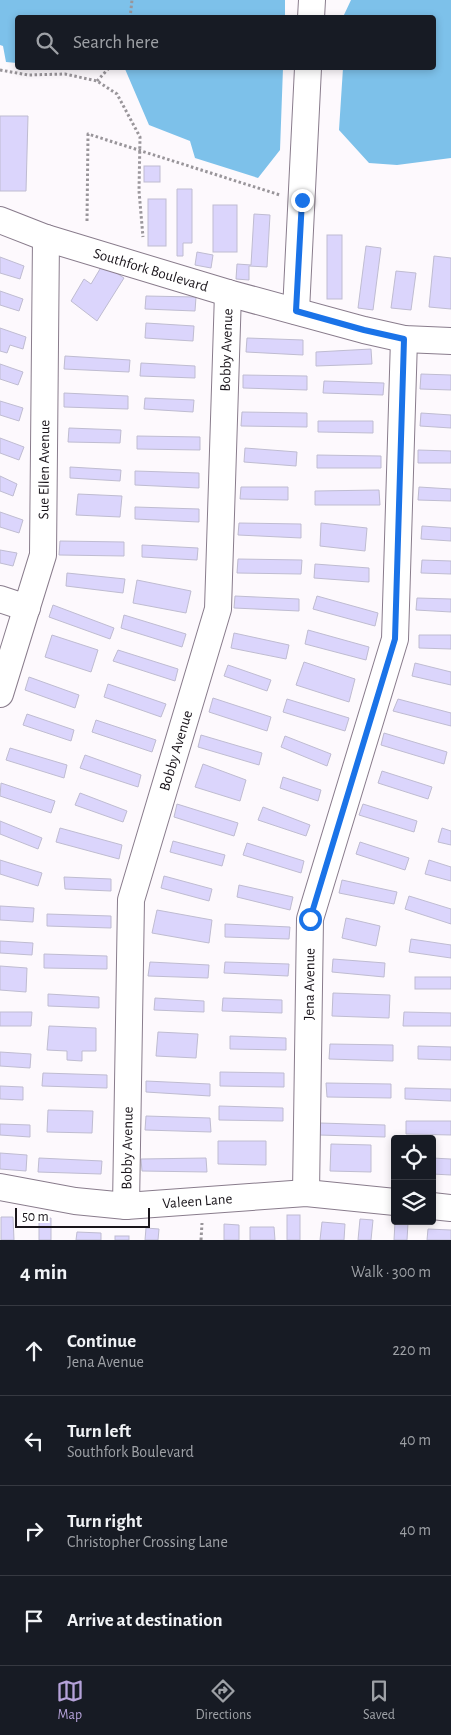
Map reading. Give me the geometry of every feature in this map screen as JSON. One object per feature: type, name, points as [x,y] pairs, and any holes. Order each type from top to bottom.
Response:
[{"type":"street","points":[[311,15],[312,0]]},
{"type":"street","points":[[296,311],[308,70]]},
{"type":"street","name":"Southfork Boulevard","points":[[0,220],[46,238],[228,293],[364,330],[404,339],[451,342]]},
{"type":"street","name":"Sue Ellen Avenue","points":[[0,694],[43,555],[46,238]]},
{"type":"street","name":"Bobby Avenue","points":[[126,1206],[131,900],[218,609],[228,293]]},
{"type":"street","name":"Jena Avenue","points":[[306,1192],[310,919],[395,639],[404,339]]},
{"type":"street","points":[[0,599],[27,608]]},
{"type":"street","name":"Valeen Lane","points":[[0,1187],[75,1201],[126,1206],[306,1192],[391,1202]]},
{"type":"street","points":[[436,1206],[451,1208]]},
{"type":"path","points":[[130,15],[132,0]]},
{"type":"path","points":[[0,70],[28,75],[65,74],[97,81],[117,94],[140,137],[139,191],[143,238]]},
{"type":"path","points":[[97,81],[107,70]]},
{"type":"path","points":[[87,221],[88,134],[282,196]]},
{"type":"path","points":[[201,1240],[202,1221]]},
{"type":"water","points":[[0,0],[285,0],[285,15],[15,15],[15,63],[6,62],[3,46],[0,45]]},
{"type":"water","points":[[351,0],[451,0],[451,158],[397,165],[369,163],[339,130],[343,70],[436,70],[436,15],[344,15]]},
{"type":"water","points":[[125,70],[283,70],[280,150],[258,178],[195,158],[190,141],[149,125]]},
{"type":"building","points":[[0,116],[28,116],[26,191],[0,191]]},
{"type":"building","points":[[144,166],[160,166],[160,182],[144,182]]},
{"type":"building","points":[[177,189],[192,189],[192,243],[183,243],[183,256],[177,256]]},
{"type":"building","points":[[148,199],[166,199],[166,246],[148,246]]},
{"type":"building","points":[[213,205],[237,205],[237,252],[213,252]]},
{"type":"building","points":[[254,214],[270,215],[267,267],[249,266],[249,280],[236,279],[237,264],[251,265]]},
{"type":"building","points":[[327,235],[342,235],[342,299],[327,299]]},
{"type":"building","points":[[366,246],[381,248],[373,310],[358,308]]},
{"type":"building","points":[[197,252],[213,255],[211,268],[195,265]]},
{"type":"building","points":[[434,256],[451,258],[451,309],[429,307]]},
{"type":"building","points":[[0,257],[24,266],[20,279],[0,273]]},
{"type":"building","points":[[103,264],[124,278],[97,321],[71,301],[84,279],[91,284]]},
{"type":"building","points":[[396,271],[416,273],[411,310],[391,308]]},
{"type":"building","points":[[0,291],[23,299],[19,311],[0,305]]},
{"type":"building","points":[[146,296],[196,297],[195,311],[145,309]]},
{"type":"building","points":[[146,323],[194,326],[193,341],[145,338]]},
{"type":"building","points":[[0,328],[26,337],[23,349],[10,345],[7,353],[0,351]]},
{"type":"building","points":[[247,338],[303,340],[303,355],[246,352]]},
{"type":"building","points":[[371,349],[372,364],[316,366],[316,352]]},
{"type":"building","points":[[65,356],[130,360],[129,372],[64,369]]},
{"type":"building","points":[[141,363],[195,366],[195,378],[140,376]]},
{"type":"building","points":[[0,364],[23,372],[18,385],[0,379]]},
{"type":"building","points":[[421,374],[451,375],[451,390],[420,389]]},
{"type":"building","points":[[243,375],[307,376],[307,390],[243,388]]},
{"type":"building","points":[[324,381],[384,383],[383,395],[323,393]]},
{"type":"building","points":[[64,393],[128,396],[128,409],[64,407]]},
{"type":"building","points":[[145,398],[194,400],[193,412],[144,409]]},
{"type":"building","points":[[0,401],[23,408],[19,421],[0,415]]},
{"type":"building","points":[[242,412],[307,413],[307,427],[241,426]]},
{"type":"building","points":[[421,413],[451,415],[451,428],[420,426]]},
{"type":"building","points":[[318,421],[373,421],[373,433],[318,432]]},
{"type":"building","points":[[69,428],[121,430],[120,443],[68,442]]},
{"type":"building","points":[[137,436],[200,437],[200,450],[137,449]]},
{"type":"building","points":[[0,438],[24,447],[19,460],[0,453]]},
{"type":"building","points":[[245,448],[297,452],[296,466],[244,462]]},
{"type":"building","points":[[418,450],[451,451],[451,463],[418,463]]},
{"type":"building","points":[[317,455],[381,456],[381,468],[317,468]]},
{"type":"building","points":[[70,467],[121,470],[120,481],[70,478]]},
{"type":"building","points":[[135,471],[199,473],[199,488],[135,485]]},
{"type":"building","points":[[0,476],[17,484],[13,496],[0,491]]},
{"type":"building","points":[[241,487],[288,487],[288,500],[240,499]]},
{"type":"building","points":[[419,487],[451,489],[451,501],[418,500]]},
{"type":"building","points":[[379,490],[380,505],[315,505],[315,491]]},
{"type":"building","points":[[78,494],[122,496],[120,517],[76,515]]},
{"type":"building","points":[[135,507],[199,509],[199,522],[135,519]]},
{"type":"building","points":[[0,512],[23,520],[19,533],[0,527]]},
{"type":"building","points":[[239,523],[301,524],[301,538],[238,535]]},
{"type":"building","points":[[321,523],[367,528],[365,551],[320,546]]},
{"type":"building","points":[[422,526],[451,528],[451,541],[421,539]]},
{"type":"building","points":[[60,541],[124,542],[124,556],[59,555]]},
{"type":"building","points":[[142,545],[198,548],[197,560],[142,557]]},
{"type":"building","points":[[0,550],[17,553],[13,566],[0,563]]},
{"type":"building","points":[[238,559],[302,560],[301,574],[237,573]]},
{"type":"building","points":[[422,560],[451,561],[451,574],[421,573]]},
{"type":"building","points":[[315,564],[369,568],[369,582],[314,578]]},
{"type":"building","points":[[67,573],[125,579],[123,593],[66,586]]},
{"type":"building","points":[[137,580],[191,591],[186,613],[133,603]]},
{"type":"building","points":[[235,596],[299,599],[299,611],[234,608]]},
{"type":"building","points":[[317,596],[378,613],[375,626],[313,609]]},
{"type":"building","points":[[417,598],[451,599],[451,612],[416,610]]},
{"type":"building","points":[[53,605],[114,628],[110,639],[49,617]]},
{"type":"building","points":[[124,615],[186,634],[182,647],[121,628]]},
{"type":"building","points":[[308,630],[369,647],[366,660],[305,644]]},
{"type":"building","points":[[234,633],[289,645],[286,659],[231,648]]},
{"type":"building","points":[[52,635],[98,650],[91,672],[45,657]]},
{"type":"building","points":[[419,635],[451,635],[451,649],[419,648]]},
{"type":"building","points":[[118,650],[178,669],[175,681],[113,661]]},
{"type":"building","points":[[304,662],[355,679],[349,702],[296,685]]},
{"type":"building","points":[[415,663],[451,672],[451,685],[412,676]]},
{"type":"building","points":[[228,665],[271,680],[267,691],[224,676]]},
{"type":"building","points":[[29,677],[79,695],[75,708],[25,690]]},
{"type":"building","points":[[108,684],[166,704],[161,717],[104,697]]},
{"type":"building","points":[[213,698],[271,717],[267,731],[209,712]]},
{"type":"building","points":[[287,699],[349,718],[345,731],[283,712]]},
{"type":"building","points":[[398,699],[451,713],[451,726],[393,711]]},
{"type":"building","points":[[27,714],[74,730],[71,741],[23,725]]},
{"type":"building","points":[[96,720],[156,740],[152,752],[92,732]]},
{"type":"building","points":[[384,733],[447,752],[444,764],[381,745]]},
{"type":"building","points":[[201,735],[262,753],[259,765],[198,747]]},
{"type":"building","points":[[285,736],[331,754],[327,766],[281,747]]},
{"type":"building","points":[[10,748],[67,765],[64,778],[6,760]]},
{"type":"building","points":[[85,755],[141,775],[138,787],[80,768]]},
{"type":"building","points":[[203,764],[246,780],[240,801],[195,787]]},
{"type":"building","points":[[382,771],[432,787],[428,799],[378,783]]},
{"type":"building","points":[[283,777],[321,790],[318,801],[280,788]]},
{"type":"building","points":[[1,783],[55,801],[51,813],[0,796]]},
{"type":"building","points":[[80,793],[127,811],[123,822],[75,805]]},
{"type":"building","points":[[177,804],[238,823],[234,836],[174,817]]},
{"type":"building","points":[[363,804],[417,821],[414,832],[359,815]]},
{"type":"building","points":[[263,807],[310,825],[306,836],[258,820]]},
{"type":"building","points":[[0,821],[42,838],[38,849],[0,834]]},
{"type":"building","points":[[60,828],[122,845],[119,859],[56,842]]},
{"type":"building","points":[[442,828],[451,831],[451,845],[438,842]]},
{"type":"building","points":[[173,841],[225,855],[222,866],[170,852]]},
{"type":"building","points":[[360,842],[409,858],[405,870],[356,854]]},
{"type":"building","points":[[247,843],[304,861],[301,873],[243,855]]},
{"type":"building","points":[[0,860],[42,873],[38,886],[0,874]]},
{"type":"building","points":[[429,860],[451,867],[451,881],[425,874]]},
{"type":"building","points":[[164,876],[212,889],[209,901],[161,888]]},
{"type":"building","points":[[64,877],[111,879],[111,891],[65,889]]},
{"type":"building","points":[[342,880],[397,892],[394,904],[339,893]]},
{"type":"building","points":[[239,885],[293,897],[290,910],[237,897]]},
{"type":"building","points":[[409,896],[451,909],[451,924],[405,909]]},
{"type":"building","points":[[0,906],[34,908],[33,922],[0,920]]},
{"type":"building","points":[[157,910],[212,920],[209,943],[152,933]]},
{"type":"building","points":[[47,914],[111,916],[111,928],[47,926]]},
{"type":"building","points":[[346,918],[380,926],[376,946],[342,938]]},
{"type":"building","points":[[225,924],[290,927],[289,939],[225,937]]},
{"type":"building","points":[[411,939],[451,945],[451,958],[409,952]]},
{"type":"building","points":[[0,941],[33,943],[32,955],[0,953]]},
{"type":"building","points":[[44,954],[107,956],[107,969],[44,968]]},
{"type":"building","points":[[333,959],[385,963],[384,977],[332,972]]},
{"type":"building","points":[[150,962],[209,965],[208,978],[148,976]]},
{"type":"building","points":[[225,962],[289,964],[288,976],[224,973]]},
{"type":"building","points":[[0,966],[27,968],[26,992],[0,990]]},
{"type":"building","points":[[415,977],[451,977],[451,989],[415,989]]},
{"type":"building","points":[[333,993],[390,995],[389,1018],[332,1016]]},
{"type":"building","points":[[48,994],[99,997],[99,1008],[48,1006]]},
{"type":"building","points":[[155,998],[204,1001],[204,1012],[154,1010]]},
{"type":"building","points":[[223,998],[282,1000],[282,1013],[222,1011]]},
{"type":"building","points":[[0,1012],[32,1012],[31,1026],[0,1026]]},
{"type":"building","points":[[404,1012],[451,1013],[451,1026],[403,1026]]},
{"type":"building","points":[[49,1026],[96,1028],[96,1051],[82,1051],[82,1061],[67,1060],[67,1051],[47,1050]]},
{"type":"building","points":[[158,1032],[198,1034],[196,1058],[156,1056]]},
{"type":"building","points":[[230,1036],[286,1038],[286,1050],[230,1049]]},
{"type":"building","points":[[330,1044],[393,1045],[393,1061],[329,1059]]},
{"type":"building","points":[[418,1046],[451,1047],[451,1060],[418,1059]]},
{"type":"building","points":[[0,1052],[31,1054],[30,1068],[0,1066]]},
{"type":"building","points":[[220,1072],[284,1073],[284,1087],[220,1086]]},
{"type":"building","points":[[43,1073],[107,1075],[107,1088],[42,1086]]},
{"type":"building","points":[[146,1081],[210,1084],[210,1096],[146,1092]]},
{"type":"building","points":[[326,1083],[391,1084],[391,1098],[327,1097]]},
{"type":"building","points":[[0,1086],[23,1087],[23,1100],[0,1099]]},
{"type":"building","points":[[405,1088],[451,1089],[451,1101],[405,1099]]},
{"type":"building","points":[[219,1106],[283,1108],[283,1121],[219,1120]]},
{"type":"building","points":[[48,1110],[93,1111],[92,1133],[47,1132]]},
{"type":"building","points":[[146,1116],[210,1118],[211,1132],[145,1130]]},
{"type":"building","points":[[406,1121],[451,1121],[451,1135],[406,1134]]},
{"type":"building","points":[[320,1123],[385,1125],[385,1137],[319,1135]]},
{"type":"building","points":[[0,1124],[30,1125],[30,1137],[0,1135]]},
{"type":"building","points":[[218,1141],[266,1141],[266,1165],[218,1164]]},
{"type":"building","points":[[331,1144],[371,1145],[371,1172],[330,1171]]},
{"type":"building","points":[[0,1153],[27,1155],[26,1171],[0,1169]]},
{"type":"building","points":[[39,1158],[102,1161],[101,1174],[38,1172]]},
{"type":"building","points":[[206,1158],[207,1172],[142,1171],[141,1159]]},
{"type":"building","points":[[436,1158],[451,1159],[451,1175],[436,1174]]},
{"type":"building","points":[[287,1215],[300,1215],[300,1240],[287,1240]]},
{"type":"building","points":[[1,1217],[13,1217],[14,1240],[1,1240]]},
{"type":"building","points":[[51,1218],[51,1240],[39,1240],[39,1219]]},
{"type":"building","points":[[360,1219],[373,1220],[371,1240],[358,1240]]},
{"type":"building","points":[[322,1222],[345,1224],[344,1240],[320,1240]]},
{"type":"building","points":[[224,1224],[239,1225],[239,1240],[224,1240]]},
{"type":"building","points":[[395,1225],[408,1225],[407,1240],[394,1240]]},
{"type":"building","points":[[250,1227],[274,1227],[275,1240],[250,1240]]},
{"type":"building","points":[[146,1228],[159,1229],[158,1240],[145,1240]]},
{"type":"building","points":[[428,1229],[451,1230],[451,1240],[427,1240]]},
{"type":"building","points":[[77,1232],[101,1233],[101,1240],[76,1240]]},
{"type":"building","points":[[115,1236],[129,1236],[129,1240],[115,1240]]},
{"type":"route","points":[[302,200],[296,311],[404,339],[395,639],[310,919]]}]
